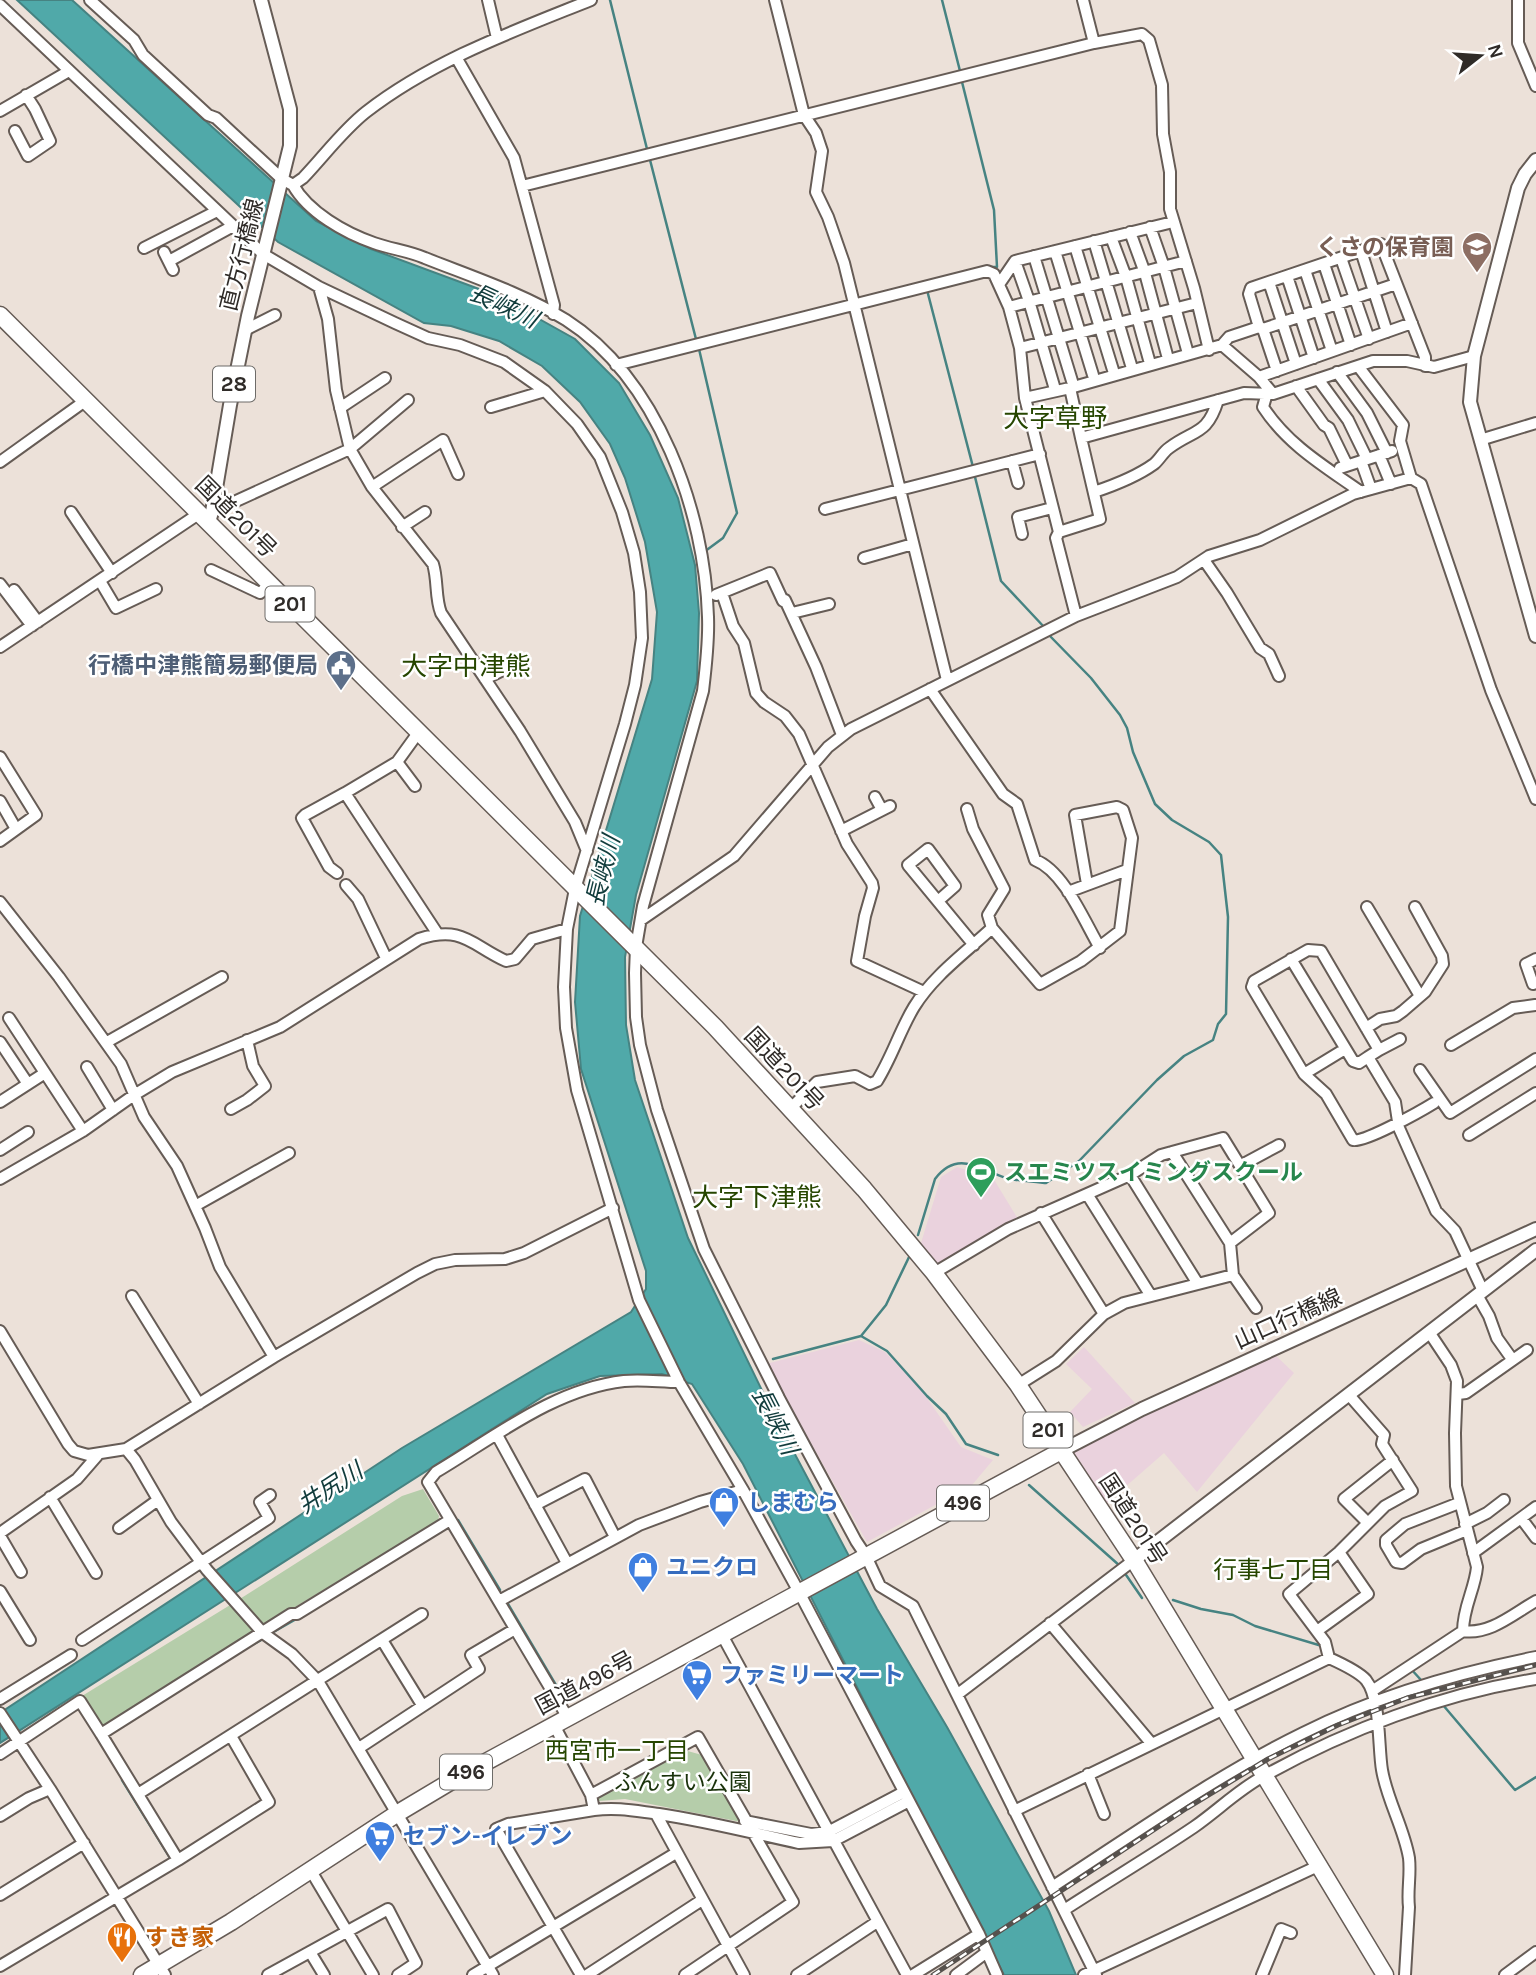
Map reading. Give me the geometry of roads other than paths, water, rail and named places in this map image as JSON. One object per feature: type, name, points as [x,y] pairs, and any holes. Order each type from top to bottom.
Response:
[{"type":"highway","name":"国道201号","points":[[0,315],[85,401],[207,515],[270,584],[633,945],[790,1108],[934,1273],[1018,1385],[1134,1559],[1385,1975]]},
{"type":"highway","name":"国道496号","points":[[142,1975],[161,1970],[398,1813],[460,1776],[1061,1451]]},
{"type":"main road","name":"直方行橋線","points":[[207,515],[245,330],[264,250],[285,184],[290,146],[289,109],[261,0]]},
{"type":"main road","points":[[1536,160],[1518,188],[1474,356],[1471,402],[1536,636]]},
{"type":"main road","name":"山口行橋線","points":[[1061,1451],[1142,1409],[1536,1231]]},
{"type":"main road","points":[[1134,1559],[1536,1250]]},
{"type":"street","points":[[90,0],[134,40],[143,55],[320,213],[373,243],[427,258],[513,292],[583,334],[617,365],[645,403],[667,446],[688,498],[700,543],[707,597],[708,657],[703,691],[633,945],[635,1017],[645,1070],[681,1188],[704,1249],[779,1398],[880,1586],[913,1606],[1064,1910],[1089,1974],[1318,1866]]},
{"type":"street","points":[[488,0],[497,38]]},
{"type":"street","points":[[285,184],[303,178],[365,113],[418,77],[497,38],[591,0]]},
{"type":"street","points":[[775,0],[804,115],[820,142],[822,152],[816,192],[835,236],[947,680]]},
{"type":"street","points":[[1083,0],[1094,43]]},
{"type":"street","points":[[1516,3],[1518,43],[1536,86]]},
{"type":"street","points":[[0,5],[216,211],[264,250],[319,287],[428,338],[460,345],[504,362],[545,390],[578,424],[600,457],[634,552],[640,592],[642,638],[635,685],[567,929],[564,987],[571,1066],[639,1300],[679,1382],[801,1591],[979,1934],[997,1975]]},
{"type":"street","points":[[522,186],[1094,43],[1142,34],[1149,40],[1162,85],[1163,134],[1170,172],[1170,209],[1197,303],[1206,347]]},
{"type":"street","points":[[456,57],[507,141],[514,158],[554,305],[553,314]]},
{"type":"street","points":[[0,111],[69,71]]},
{"type":"street","points":[[15,131],[28,156],[50,141],[26,95]]},
{"type":"street","points":[[144,248],[216,211]]},
{"type":"street","points":[[1000,283],[1015,261],[1173,222]]},
{"type":"street","points":[[168,261],[233,226]]},
{"type":"street","points":[[1150,227],[1187,350]]},
{"type":"street","points":[[1130,232],[1145,273],[1167,355]]},
{"type":"street","points":[[1111,237],[1126,277],[1149,360]]},
{"type":"street","points":[[1094,241],[1131,365]]},
{"type":"street","points":[[1277,371],[1249,294],[1251,288],[1381,244],[1425,357],[1425,366]]},
{"type":"street","points":[[1075,246],[1113,370]]},
{"type":"street","points":[[1055,251],[1093,375]]},
{"type":"street","points":[[1361,251],[1387,332]]},
{"type":"street","points":[[1034,256],[1060,338],[1100,519],[1059,532]]},
{"type":"street","points":[[1341,258],[1369,339]]},
{"type":"street","points":[[1015,261],[1054,386]]},
{"type":"street","points":[[1009,307],[1186,261]]},
{"type":"street","points":[[1324,264],[1351,345]]},
{"type":"street","points":[[1305,270],[1332,351]]},
{"type":"street","points":[[617,365],[988,271],[994,274],[1009,307],[1020,348],[1025,398],[1059,532],[1056,538],[1076,616]]},
{"type":"street","points":[[1287,276],[1314,358]]},
{"type":"street","points":[[1269,282],[1296,364]]},
{"type":"street","points":[[1038,390],[1071,384],[1093,375],[1187,350],[1222,345],[1229,337],[1282,323],[1396,284]]},
{"type":"street","points":[[319,287],[328,319],[340,408],[349,449],[372,487],[433,564],[438,606],[520,731],[575,822],[587,851]]},
{"type":"street","points":[[1020,348],[1197,303]]},
{"type":"street","points":[[245,330],[275,315]]},
{"type":"street","points":[[1259,377],[1412,323]]},
{"type":"street","points":[[1222,345],[1259,377],[1270,393]]},
{"type":"street","points":[[1025,398],[1206,347]]},
{"type":"street","points":[[1082,438],[1244,393],[1270,393],[1373,361],[1407,361],[1434,367],[1474,356]]},
{"type":"street","points":[[1358,366],[1403,425],[1401,448],[1411,478],[1421,484],[1491,690],[1536,799]]},
{"type":"street","points":[[1338,372],[1367,413],[1391,484]]},
{"type":"street","points":[[340,408],[385,379]]},
{"type":"street","points":[[1318,379],[1348,420],[1364,460],[1366,491]]},
{"type":"street","points":[[1296,386],[1329,428],[1347,466]]},
{"type":"street","points":[[491,407],[545,390]]},
{"type":"street","points":[[1270,393],[1262,407],[1275,426],[1298,448],[1366,491]]},
{"type":"street","points":[[0,647],[112,573],[207,515],[349,449],[408,400]]},
{"type":"street","points":[[1094,492],[1118,484],[1152,465],[1171,447],[1201,430],[1212,418],[1218,400]]},
{"type":"street","points":[[0,462],[85,401]]},
{"type":"street","points":[[1480,440],[1536,423]]},
{"type":"street","points":[[372,487],[443,440],[458,474]]},
{"type":"street","points":[[1331,470],[1401,448]]},
{"type":"street","points":[[825,509],[847,498],[899,489],[1040,454]]},
{"type":"street","points":[[1012,461],[1018,483]]},
{"type":"street","points":[[641,920],[734,856],[812,765],[842,735],[1076,616],[1177,577],[1209,556],[1260,540],[1317,511],[1366,491],[1411,478]]},
{"type":"street","points":[[1022,534],[1018,517],[1052,508]]},
{"type":"street","points":[[71,512],[112,573]]},
{"type":"street","points":[[402,527],[425,512]]},
{"type":"street","points":[[864,558],[913,544]]},
{"type":"street","points":[[1204,559],[1260,648],[1269,654],[1279,676]]},
{"type":"street","points":[[211,570],[260,593],[270,584]]},
{"type":"street","points":[[707,597],[770,573],[792,613],[842,735]]},
{"type":"street","points":[[100,581],[116,608],[156,589]]},
{"type":"street","points":[[0,584],[35,624]]},
{"type":"street","points":[[14,590],[35,624]]},
{"type":"street","points":[[722,593],[733,626],[744,643],[756,693],[793,725],[803,741],[841,831],[873,888],[865,916],[858,961],[925,992]]},
{"type":"street","points":[[792,613],[829,604]]},
{"type":"street","points":[[485,679],[521,662]]},
{"type":"street","points":[[930,689],[1003,794],[1017,804],[1035,860],[1051,869],[1068,892],[1100,948]]},
{"type":"street","points":[[337,873],[329,867],[302,818],[397,762],[418,733]]},
{"type":"street","points":[[0,757],[36,815],[0,841]]},
{"type":"street","points":[[397,762],[415,786]]},
{"type":"street","points":[[345,793],[437,933]]},
{"type":"street","points":[[841,831],[886,808],[875,797]]},
{"type":"street","points":[[0,801],[16,829]]},
{"type":"street","points":[[967,809],[973,829],[1004,889],[988,915],[992,929],[1040,984],[1081,961],[1120,931],[1132,838],[1123,810],[1117,807],[1074,815],[1087,884]]},
{"type":"street","points":[[938,901],[956,887],[928,849],[908,865],[974,945]]},
{"type":"street","points":[[1068,892],[1127,870]]},
{"type":"street","points":[[346,885],[367,914],[386,958]]},
{"type":"street","points":[[0,902],[121,1064],[144,1117],[173,1159],[220,1267],[274,1357]]},
{"type":"street","points":[[1367,907],[1420,996]]},
{"type":"street","points":[[1366,1028],[1380,1019],[1396,1016],[1425,992],[1443,964],[1442,956],[1415,907]]},
{"type":"street","points":[[0,1180],[83,1131],[172,1072],[295,1018],[419,939],[440,932],[476,942],[506,961],[515,959],[533,939],[567,929]]},
{"type":"street","points":[[790,1108],[817,1082],[855,1076],[874,1084],[881,1075],[913,1008],[925,992],[992,929]]},
{"type":"street","points":[[1380,1050],[1321,951],[1308,950],[1254,981],[1252,987],[1304,1074],[1326,1094],[1356,1142],[1434,1103]]},
{"type":"street","points":[[1291,959],[1353,1061],[1359,1063],[1400,1039]]},
{"type":"street","points":[[1536,959],[1526,964],[1534,984],[1536,983]]},
{"type":"street","points":[[107,1042],[222,977]]},
{"type":"street","points":[[1451,1045],[1513,1008],[1536,1007]]},
{"type":"street","points":[[9,1018],[83,1131]]},
{"type":"street","points":[[231,1109],[265,1086],[253,1066],[247,1040]]},
{"type":"street","points":[[0,1042],[27,1084]]},
{"type":"street","points":[[1304,1074],[1345,1049]]},
{"type":"street","points":[[1368,1057],[1395,1102],[1398,1122],[1436,1211],[1455,1231],[1497,1338],[1512,1359]]},
{"type":"street","points":[[1420,1070],[1450,1114],[1536,1059]]},
{"type":"street","points":[[88,1068],[113,1110]]},
{"type":"street","points":[[1,1098],[45,1073]]},
{"type":"street","points":[[1469,1135],[1536,1093]]},
{"type":"street","points":[[0,1150],[28,1132]]},
{"type":"street","points":[[934,1273],[983,1243],[1041,1213],[1130,1175],[1161,1155],[1223,1138],[1269,1213],[1230,1243]]},
{"type":"street","points":[[1240,1166],[1279,1145]]},
{"type":"street","points":[[1172,1152],[1230,1243],[1233,1275],[1256,1308]]},
{"type":"street","points":[[195,1206],[289,1153]]},
{"type":"street","points":[[1130,1175],[1198,1284]]},
{"type":"street","points":[[1087,1194],[1151,1296]]},
{"type":"street","points":[[0,1331],[68,1444],[81,1454],[97,1456],[126,1449],[274,1357],[435,1264],[469,1259],[505,1259],[524,1253],[613,1209]]},
{"type":"street","points":[[1041,1213],[1104,1314]]},
{"type":"street","points":[[1018,1385],[1056,1361],[1104,1314],[1124,1303],[1233,1275]]},
{"type":"street","points":[[132,1296],[198,1404]]},
{"type":"street","points":[[1429,1332],[1454,1369],[1458,1394],[1454,1466],[1459,1503],[1477,1567],[1463,1614],[1463,1631]]},
{"type":"street","points":[[1458,1394],[1466,1393],[1527,1350]]},
{"type":"street","points":[[594,1810],[591,1795],[561,1722],[515,1629],[428,1482],[436,1472],[553,1401],[594,1387],[626,1381],[679,1382]]},
{"type":"street","points":[[1349,1395],[1384,1434],[1382,1444],[1412,1491],[1385,1506],[1339,1552],[1289,1594],[1325,1642],[1329,1658],[1365,1679],[1373,1696],[1382,1774],[1409,1856],[1405,1975]]},
{"type":"street","points":[[497,1435],[567,1563]]},
{"type":"street","points":[[126,1449],[171,1522],[204,1566],[263,1633],[292,1654],[318,1681],[490,1970]]},
{"type":"street","points":[[2,1532],[77,1479],[97,1456]]},
{"type":"street","points":[[1367,1522],[1343,1499],[1393,1460]]},
{"type":"street","points":[[535,1506],[585,1479],[615,1537]]},
{"type":"street","points":[[499,1601],[639,1525],[700,1502],[743,1490]]},
{"type":"street","points":[[82,1640],[204,1566],[269,1518],[260,1502],[270,1495]]},
{"type":"street","points":[[50,1497],[96,1573]]},
{"type":"street","points":[[119,1528],[158,1500]]},
{"type":"street","points":[[1459,1503],[1405,1524],[1386,1540],[1396,1562],[1402,1563],[1421,1549],[1466,1527],[1504,1500]]},
{"type":"street","points":[[1473,1553],[1536,1507]]},
{"type":"street","points":[[0,1514],[2,1532],[21,1572]]},
{"type":"street","points":[[1521,1518],[1536,1538]]},
{"type":"street","points":[[101,1734],[450,1520]]},
{"type":"street","points":[[1317,1631],[1368,1594],[1339,1552]]},
{"type":"street","points":[[958,1694],[1134,1559]]},
{"type":"street","points":[[0,1591],[30,1640]]},
{"type":"street","points":[[1052,1887],[1254,1760],[1373,1696],[1463,1631],[1477,1633],[1491,1628],[1536,1601]]},
{"type":"street","points":[[138,1794],[422,1614]]},
{"type":"street","points":[[1050,1623],[1151,1743]]},
{"type":"street","points":[[359,1748],[479,1669],[471,1655],[515,1629]]},
{"type":"street","points":[[722,1635],[907,1975]]},
{"type":"street","points":[[382,1640],[422,1705]]},
{"type":"street","points":[[0,1699],[71,1654]]},
{"type":"street","points":[[1373,1696],[1536,1657]]},
{"type":"street","points":[[1014,1811],[1329,1658]]},
{"type":"street","points":[[1064,1910],[1195,1826],[1264,1776],[1326,1745],[1378,1723],[1452,1698],[1536,1679]]},
{"type":"street","points":[[0,1754],[80,1701],[178,1860]]},
{"type":"street","points":[[0,1713],[84,1843],[161,1970]]},
{"type":"street","points":[[0,1966],[116,1898],[270,1802],[231,1736]]},
{"type":"street","points":[[591,1795],[698,1737],[793,1902],[685,1975]]},
{"type":"street","points":[[1088,1774],[1104,1814]]},
{"type":"street","points":[[0,1816],[50,1789]]},
{"type":"street","points":[[581,1975],[496,1829],[508,1824],[616,1807],[799,1843],[830,1836],[906,1796]]},
{"type":"street","points":[[656,1814],[744,1975]]},
{"type":"street","points":[[746,1821],[830,1836]]},
{"type":"street","points":[[0,1895],[84,1843]]},
{"type":"street","points":[[473,1975],[490,1970],[553,1927],[676,1853]]},
{"type":"street","points":[[311,1871],[373,1975]]},
{"type":"street","points":[[587,1975],[702,1900]]},
{"type":"street","points":[[270,1974],[388,1909],[416,1963],[398,1975]]},
{"type":"street","points":[[797,1975],[877,1922]]},
{"type":"street","points":[[1262,1975],[1281,1929],[1291,1933]]},
{"type":"street","points":[[913,1975],[979,1934]]},
{"type":"street","points":[[310,1952],[324,1975]]},
{"type":"street","points":[[956,1975],[987,1952]]},
{"type":"street","points":[[1505,1975],[1536,1952]]},
{"type":"water","name":"長峡川","points":[[17,0],[72,0],[316,221],[371,249],[498,296],[575,339],[619,383],[650,435],[678,498],[695,565],[699,613],[697,681],[636,895],[625,957],[626,1025],[635,1080],[688,1238],[772,1411],[877,1609],[947,1727],[1049,1911],[1076,1975],[1004,1975],[743,1464],[692,1384],[662,1374],[600,1376],[547,1394],[0,1743],[0,1713],[402,1448],[631,1312],[646,1289],[646,1271],[581,1069],[575,1002],[580,916],[652,679],[657,612],[645,542],[625,478],[610,444],[580,402],[542,366],[499,341],[451,326],[424,323],[278,242]]},
{"type":"waterway","points":[[610,0],[647,149]]},
{"type":"waterway","points":[[942,0],[960,71]]},
{"type":"waterway","points":[[961,78],[994,210],[997,267],[987,267]]},
{"type":"waterway","points":[[649,156],[697,343]]},
{"type":"waterway","points":[[927,290],[973,467]]},
{"type":"waterway","points":[[699,349],[737,513],[723,538],[704,552]]},
{"type":"waterway","points":[[974,473],[1001,581],[1045,628]]},
{"type":"waterway","points":[[918,1235],[935,1179],[944,1170],[952,1165],[969,1164],[1006,1178],[1046,1183],[1079,1161],[1157,1080],[1184,1056],[1213,1040],[1218,1024],[1226,1014],[1228,917],[1221,855],[1209,842],[1172,820],[1155,804],[1120,715],[1091,678],[1047,633]]},
{"type":"waterway","points":[[773,1359],[861,1336],[886,1305],[910,1255]]},
{"type":"waterway","points":[[861,1336],[887,1351],[946,1414],[966,1444],[998,1455]]},
{"type":"waterway","points":[[1029,1485],[1120,1566]]},
{"type":"waterway","points":[[456,1522],[458,1520],[500,1590]]},
{"type":"waterway","points":[[328,1601],[379,1570]]},
{"type":"waterway","points":[[1124,1572],[1142,1598]]},
{"type":"waterway","points":[[1173,1600],[1233,1615],[1255,1626],[1322,1646]]},
{"type":"waterway","points":[[508,1604],[563,1697]]},
{"type":"waterway","points":[[270,1634],[298,1618]]},
{"type":"waterway","points":[[246,1648],[265,1638]]},
{"type":"waterway","points":[[1411,1669],[1421,1680]]},
{"type":"waterway","points":[[1443,1705],[1515,1790],[1536,1777]]},
{"type":"waterway","points":[[122,1780],[172,1861]]},
{"type":"waterway","points":[[129,1895],[175,1866]]},
{"type":"railway","points":[[933,1975],[1187,1808],[1268,1759],[1338,1725],[1407,1698],[1536,1665]]},
{"type":"place","name":"くさの保育園","points":[[1477,274]]},
{"type":"place","name":"行橋中津熊簡易郵便局","points":[[341,692]]},
{"type":"place","name":"スエミツスイミングスクール","points":[[981,1199]]},
{"type":"place","name":"しまむら","points":[[724,1529]]},
{"type":"place","name":"ユニクロ","points":[[643,1594]]},
{"type":"place","name":"ファミリーマート","points":[[697,1702]]},
{"type":"place","name":"セブン-イレブン","points":[[380,1863]]},
{"type":"place","name":"すき家","points":[[122,1964]]},
{"type":"district","name":"大字草野","points":[[1055,418]]},
{"type":"district","name":"大字中津熊","points":[[466,666]]},
{"type":"district","name":"大字下津熊","points":[[757,1197]]},
{"type":"district","name":"行事七丁目","points":[[1273,1570]]},
{"type":"district","name":"西宮市一丁目","points":[[617,1751]]},
{"type":"water label","name":"井尻川","points":[[330,1488]]},
{"type":"park label","name":"ふんすい公園","points":[[683,1782]]}]
